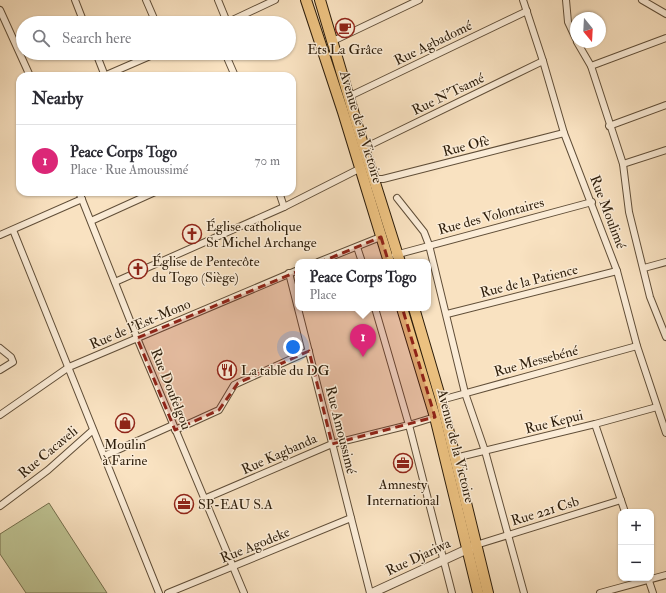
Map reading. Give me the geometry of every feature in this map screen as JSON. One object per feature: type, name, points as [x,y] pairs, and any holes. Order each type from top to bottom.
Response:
[{"type":"highway","name":"Avenue de la Victoire","points":[[306,0],[343,112],[359,169],[386,235]]},
{"type":"highway","name":"Avenue de la Victoire","points":[[320,0],[350,96],[393,259]]},
{"type":"highway","name":"Avenue de la Victoire","points":[[403,311],[435,417],[471,547],[488,593]]},
{"type":"highway","name":"Avenue de la Victoire","points":[[415,311],[441,400],[455,458],[478,593]]},
{"type":"street","points":[[75,0],[81,16]]},
{"type":"street","points":[[146,0],[153,16]]},
{"type":"street","points":[[218,0],[224,16]]},
{"type":"street","points":[[242,16],[276,0]]},
{"type":"street","points":[[333,41],[419,0]]},
{"type":"street","name":"Rue Moulimé","points":[[523,0],[564,133],[592,202],[617,271],[637,346],[666,433]]},
{"type":"street","points":[[566,0],[568,22],[570,26]]},
{"type":"street","points":[[642,0],[666,14]]},
{"type":"street","points":[[0,10],[16,45]]},
{"type":"street","name":"Rue Agbadomé","points":[[350,96],[526,11]]},
{"type":"street","points":[[591,66],[666,38]]},
{"type":"street","points":[[581,48],[591,66],[609,126],[623,164],[629,212],[650,297],[666,337]]},
{"type":"street","points":[[23,60],[28,72]]},
{"type":"street","points":[[98,60],[103,72]]},
{"type":"street","points":[[113,72],[141,60]]},
{"type":"street","points":[[228,60],[233,72]]},
{"type":"street","name":"Rue N'Tsamé","points":[[364,148],[543,61]]},
{"type":"street","points":[[609,126],[666,105]]},
{"type":"street","name":"Rue Ofè","points":[[373,179],[383,179],[564,133]]},
{"type":"street","points":[[623,164],[666,150]]},
{"type":"street","points":[[115,282],[284,207],[359,169]]},
{"type":"street","name":"Rue Doufelgou","points":[[81,196],[137,338],[244,593]]},
{"type":"street","points":[[91,221],[146,196]]},
{"type":"street","points":[[280,196],[284,207]]},
{"type":"street","points":[[397,198],[424,232],[429,245],[465,393],[485,451],[524,593]]},
{"type":"street","points":[[0,235],[82,199]]},
{"type":"street","name":"Rue des Volontaires","points":[[393,259],[429,245],[592,202]]},
{"type":"street","points":[[13,230],[159,593]]},
{"type":"street","points":[[326,259],[386,235]]},
{"type":"street","points":[[357,247],[361,259]]},
{"type":"street","points":[[644,268],[666,262]]},
{"type":"street","name":"Rue de l'Est-Mono","points":[[0,415],[69,367],[295,271]]},
{"type":"street","name":"Rue de la Patience","points":[[447,314],[617,271]]},
{"type":"street","name":"Rue Amoussimé","points":[[289,273],[295,298]]},
{"type":"street","name":"Rue Amoussimé","points":[[298,311],[371,593]]},
{"type":"street","points":[[376,311],[410,425],[452,593]]},
{"type":"street","name":"Rue Messebéné","points":[[441,400],[637,346]]},
{"type":"street","points":[[0,348],[11,357],[13,362],[0,370]]},
{"type":"street","points":[[104,456],[219,410],[234,385],[238,382],[308,351]]},
{"type":"street","name":"Rue Kepui","points":[[455,458],[595,424],[657,407]]},
{"type":"street","name":"Rue Kagbanda","points":[[204,499],[332,444],[410,425],[435,417]]},
{"type":"street","points":[[595,424],[624,509]]},
{"type":"street","name":"Rue Cacaveli","points":[[0,506],[48,470],[93,430]]},
{"type":"street","name":"Rue 221 Csb","points":[[471,547],[621,500]]},
{"type":"street","name":"Rue Agodeke","points":[[168,593],[351,518]]},
{"type":"street","name":"Rue Djariwa","points":[[371,593],[471,547]]},
{"type":"street","points":[[654,578],[666,575]]},
{"type":"street","points":[[600,593],[641,581]]},
{"type":"street","points":[[649,581],[653,593]]},
{"type":"highlighted area","points":[[381,237],[435,417],[332,444],[309,351],[238,383],[219,410],[175,430],[137,338]]},
{"type":"green space","points":[[49,503],[107,593],[26,593],[0,554],[0,534]]},
{"type":"place","name":"Ets La Grâce","points":[[345,28]]},
{"type":"place","name":"Église catholique St Michel Archange","points":[[192,234]]},
{"type":"place","name":"Église de Pentecôte du Togo (Siège)","points":[[138,269]]},
{"type":"place","name":"Peace Corps Togo","points":[[363,357]]},
{"type":"place","name":"La table du DG","points":[[227,370]]},
{"type":"place","name":"Moulin à Farine","points":[[125,423]]},
{"type":"place","name":"Amnesty International","points":[[403,463]]},
{"type":"place","name":"SP-EAU S.A","points":[[184,504]]}]
